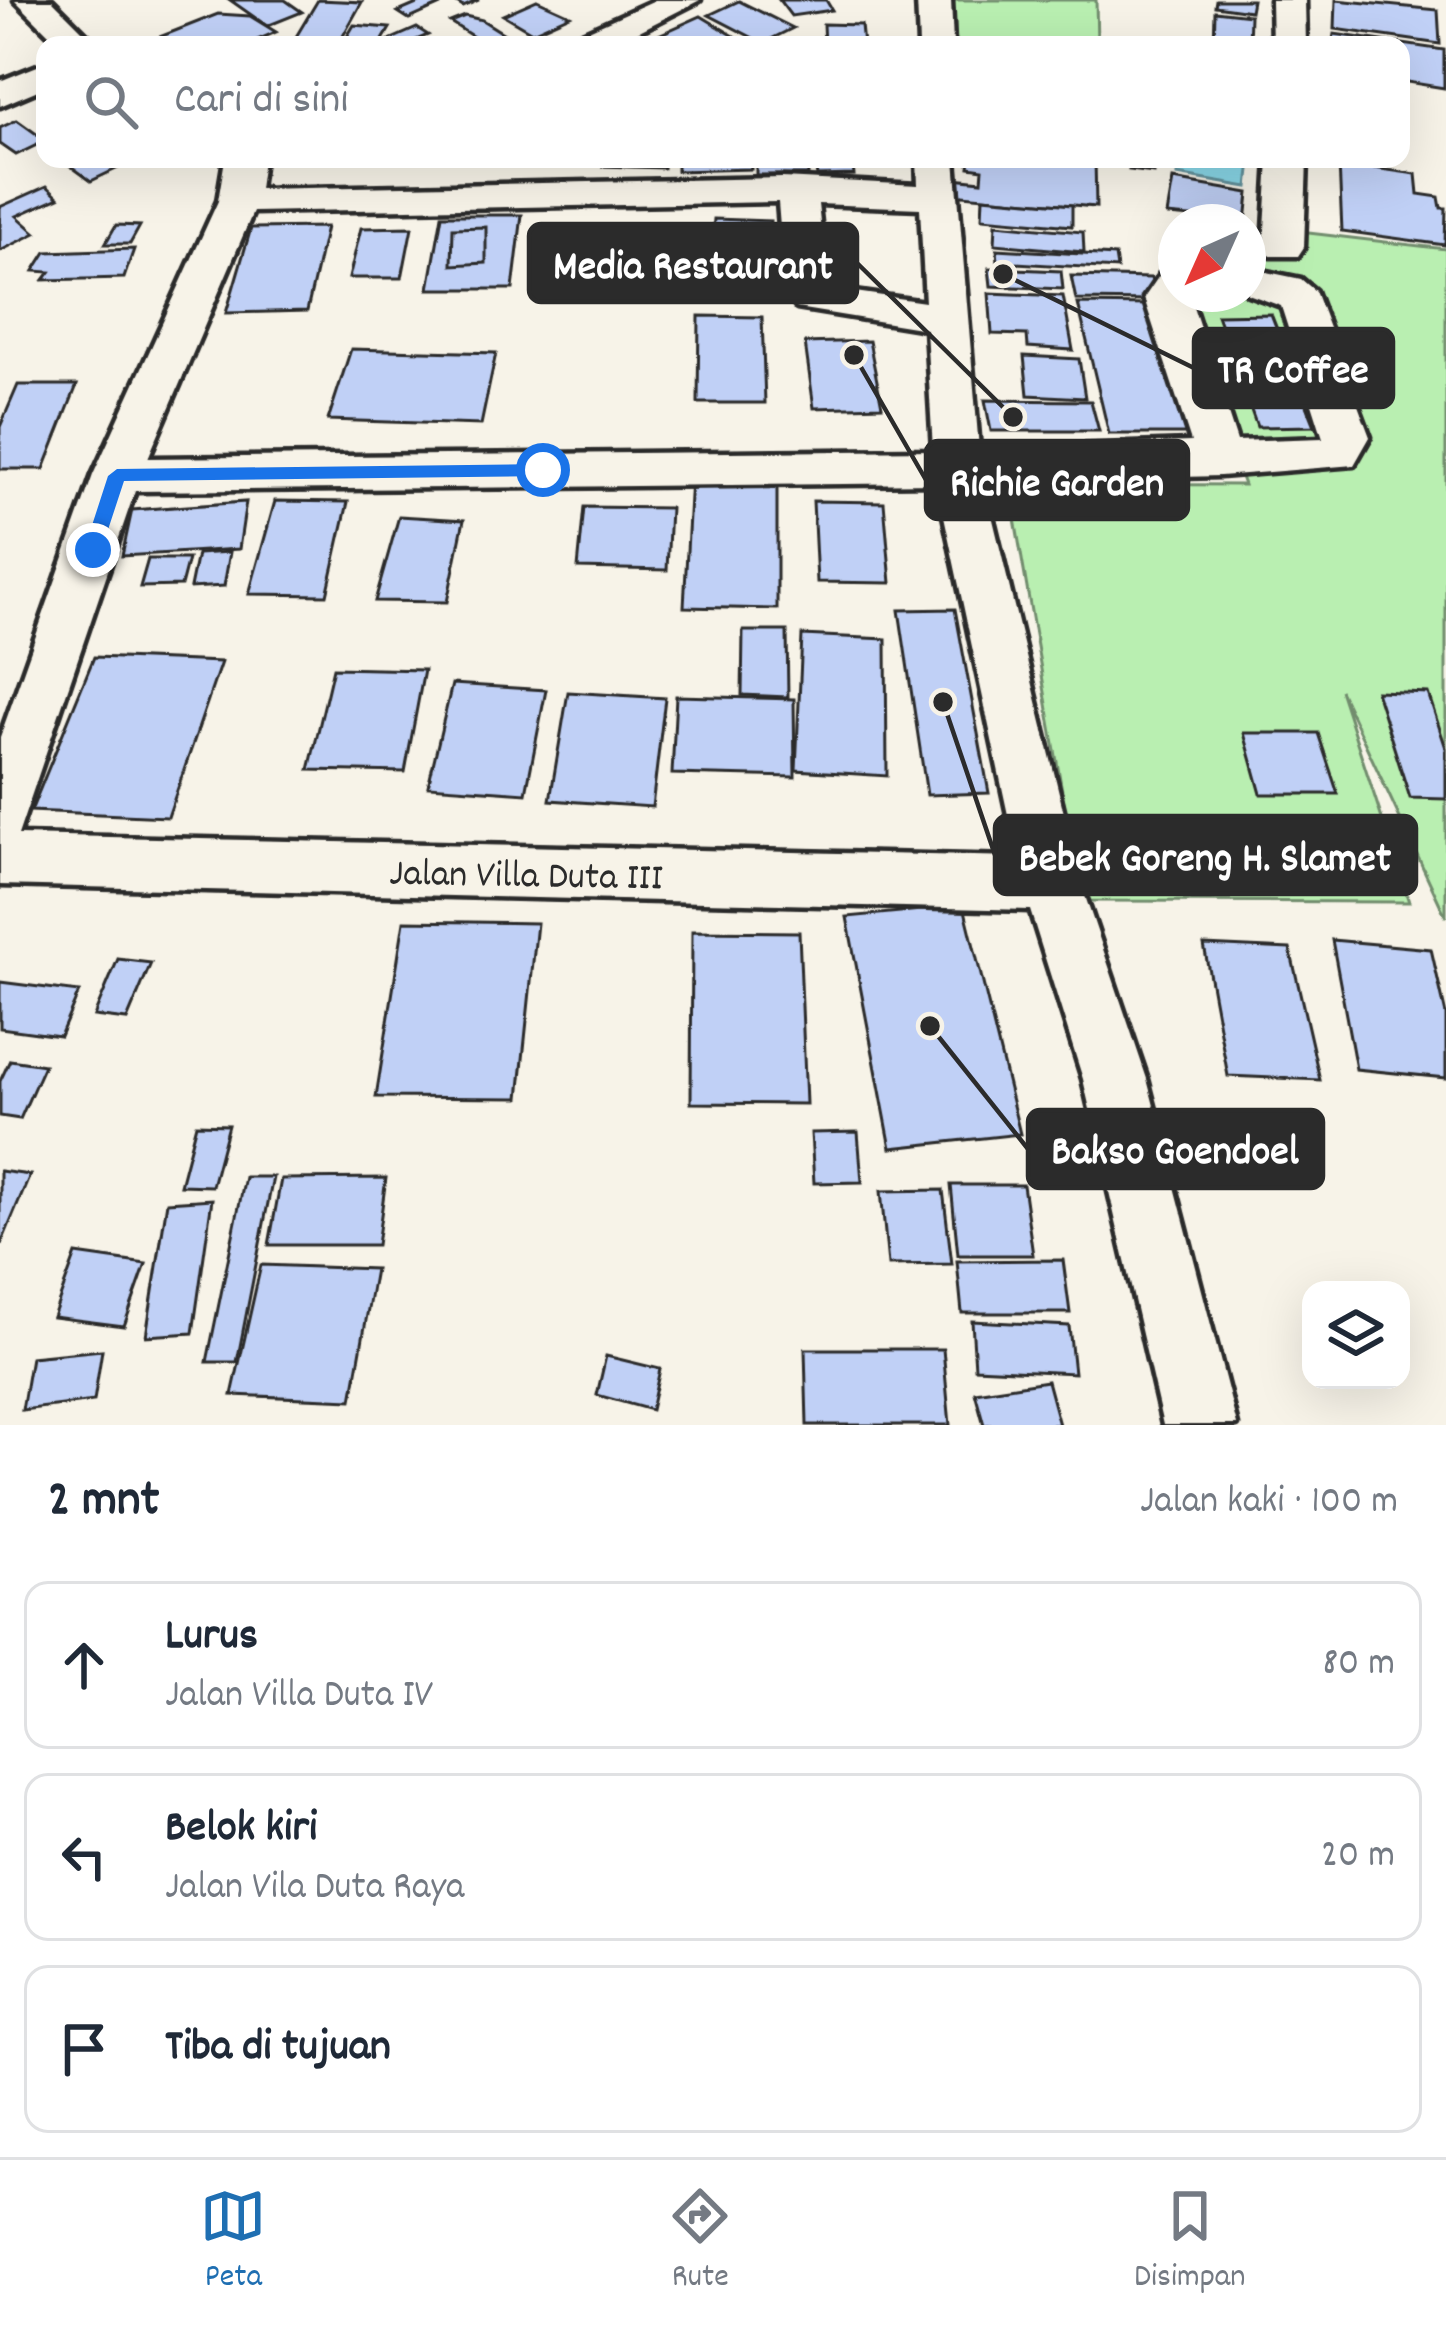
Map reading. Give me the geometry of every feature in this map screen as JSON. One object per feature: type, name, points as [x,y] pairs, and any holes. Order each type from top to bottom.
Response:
[{"type":"street","points":[[32,0],[70,36]]},
{"type":"street","points":[[603,36],[683,0]]},
{"type":"street","points":[[934,0],[936,36]]},
{"type":"street","points":[[1288,0],[1289,36]]},
{"type":"street","points":[[0,95],[36,78]]},
{"type":"street","points":[[0,817],[117,476],[248,186],[312,168]]},
{"type":"street","points":[[1284,247],[1288,168]]},
{"type":"street","points":[[248,186],[790,190],[936,178],[957,466],[1052,884],[1115,1079],[1200,1425]]},
{"type":"street","points":[[790,190],[806,291],[812,299],[947,319]]},
{"type":"street","points":[[117,476],[1329,457],[1346,445],[1341,415],[1300,299],[1286,288],[1266,284]]},
{"type":"street","points":[[1170,312],[1220,460]]},
{"type":"street","name":"Jalan Villa Duta III","points":[[0,860],[1052,884]]},
{"type":"green space","points":[[950,0],[1096,0],[1097,36],[952,36]]},
{"type":"green space","points":[[1300,232],[1446,249],[1446,917],[1340,690],[1409,902],[1081,901],[1009,484],[1244,485],[1180,312],[1266,312],[1266,244]]},
{"type":"water","points":[[1178,168],[1250,168],[1248,187],[1177,175]]},
{"type":"building","points":[[230,0],[285,0],[302,12],[267,26]]},
{"type":"building","points":[[318,0],[362,2],[343,36],[296,36]]},
{"type":"building","points":[[426,0],[452,0],[409,19],[398,12]]},
{"type":"building","points":[[452,0],[479,0],[463,7]]},
{"type":"building","points":[[537,0],[570,15],[532,32],[503,15]]},
{"type":"building","points":[[779,0],[826,0],[832,10],[791,16]]},
{"type":"building","points":[[1216,0],[1252,0],[1250,11],[1215,6]]},
{"type":"building","points":[[1336,0],[1438,10],[1440,44],[1410,36],[1335,29]]},
{"type":"building","points":[[739,1],[793,28],[777,36],[750,36],[709,15]]},
{"type":"building","points":[[1215,11],[1250,15],[1249,36],[1214,36]]},
{"type":"building","points":[[218,14],[250,16],[276,32],[267,36],[162,36]]},
{"type":"building","points":[[465,16],[482,20],[507,36],[472,36],[450,22]]},
{"type":"building","points":[[701,16],[734,36],[664,36],[661,34]]},
{"type":"building","points":[[823,24],[861,25],[862,36],[824,36]]},
{"type":"building","points":[[354,25],[390,28],[385,36],[347,36]]},
{"type":"building","points":[[417,28],[428,35],[426,36],[399,36]]},
{"type":"building","points":[[1410,45],[1444,50],[1444,88],[1410,82]]},
{"type":"building","points":[[17,120],[36,134],[36,145],[16,155],[0,144],[0,128]]},
{"type":"building","points":[[73,168],[118,168],[91,181]]},
{"type":"building","points":[[677,168],[751,169],[677,171]]},
{"type":"building","points":[[756,168],[808,168],[808,175],[756,175]]},
{"type":"building","points":[[816,168],[853,168],[854,175],[817,176]]},
{"type":"building","points":[[976,168],[1095,168],[1096,207],[951,194],[953,178],[982,181],[983,169]]},
{"type":"building","points":[[1339,168],[1416,174],[1418,194],[1439,197],[1441,208],[1446,208],[1445,245],[1342,231]]},
{"type":"building","points":[[1173,180],[1249,193],[1248,204],[1169,204]]},
{"type":"building","points":[[47,186],[59,197],[17,216],[36,233],[0,251],[0,207]]},
{"type":"building","points":[[983,197],[1072,205],[1072,226],[982,218]]},
{"type":"building","points":[[442,215],[522,215],[513,289],[429,289]]},
{"type":"building","points":[[714,219],[770,221],[767,283],[708,282]]},
{"type":"building","points":[[996,224],[1083,232],[1084,252],[995,244]]},
{"type":"building","points":[[116,225],[140,226],[130,244],[105,244]]},
{"type":"building","points":[[326,227],[307,311],[226,313],[251,228]]},
{"type":"building","points":[[412,227],[402,278],[349,278],[361,228]]},
{"type":"building","points":[[486,227],[486,263],[452,265],[453,228]]},
{"type":"building","points":[[134,249],[124,278],[44,280],[50,272],[34,271],[46,252]]},
{"type":"building","points":[[997,249],[1115,256],[1117,269],[998,262]]},
{"type":"building","points":[[989,268],[1061,271],[1063,289],[991,286]]},
{"type":"building","points":[[1071,276],[1151,278],[1157,301],[1076,300]]},
{"type":"building","points":[[989,293],[1063,296],[1073,350],[1028,347],[1027,335],[992,334]]},
{"type":"building","points":[[1078,304],[1151,305],[1189,434],[1109,434]]},
{"type":"building","points":[[1271,314],[1315,426],[1257,427],[1217,315]]},
{"type":"building","points":[[699,316],[762,317],[765,403],[698,403]]},
{"type":"building","points":[[869,341],[882,406],[814,408],[805,343]]},
{"type":"building","points":[[351,349],[496,353],[481,425],[328,420]]},
{"type":"building","points":[[1024,356],[1079,359],[1085,398],[1028,395]]},
{"type":"building","points":[[18,385],[77,385],[44,469],[0,469],[0,427]]},
{"type":"building","points":[[985,400],[1091,401],[1099,431],[991,431]]},
{"type":"building","points":[[691,477],[777,479],[777,609],[684,607]]},
{"type":"building","points":[[275,501],[348,502],[327,595],[249,594]]},
{"type":"building","points":[[813,501],[884,502],[891,583],[817,582]]},
{"type":"building","points":[[246,502],[239,549],[122,556],[132,510]]},
{"type":"building","points":[[584,507],[670,508],[667,570],[578,568]]},
{"type":"building","points":[[399,516],[464,520],[447,602],[375,601]]},
{"type":"building","points":[[230,552],[224,586],[190,588],[197,554]]},
{"type":"building","points":[[148,559],[188,559],[181,586],[140,587]]},
{"type":"building","points":[[955,609],[989,793],[927,795],[899,610]]},
{"type":"building","points":[[743,631],[787,631],[788,697],[742,695]]},
{"type":"building","points":[[802,635],[886,639],[887,776],[796,770]]},
{"type":"building","points":[[94,657],[221,662],[168,817],[31,811]]},
{"type":"building","points":[[333,668],[424,670],[405,772],[309,770]]},
{"type":"building","points":[[452,684],[546,690],[526,793],[428,786]]},
{"type":"building","points":[[1376,691],[1428,693],[1446,748],[1446,799],[1410,798]]},
{"type":"building","points":[[568,692],[665,698],[652,807],[550,800]]},
{"type":"building","points":[[676,696],[794,699],[795,777],[672,774]]},
{"type":"building","points":[[1244,733],[1318,733],[1338,794],[1261,794]]},
{"type":"building","points":[[964,906],[1020,1134],[891,1148],[847,917]]},
{"type":"building","points":[[404,921],[537,923],[519,1098],[376,1097]]},
{"type":"building","points":[[692,931],[799,932],[806,1104],[691,1103]]},
{"type":"building","points":[[1332,940],[1431,949],[1446,1015],[1446,1078],[1356,1069]]},
{"type":"building","points":[[1204,945],[1290,949],[1320,1080],[1228,1076]]},
{"type":"building","points":[[118,959],[151,963],[127,1020],[94,1016]]},
{"type":"building","points":[[0,982],[79,992],[60,1036],[0,1028]]},
{"type":"building","points":[[10,1060],[44,1065],[20,1119],[0,1116],[0,1081]]},
{"type":"building","points":[[196,1124],[228,1125],[212,1186],[180,1185]]},
{"type":"building","points":[[858,1132],[862,1182],[814,1183],[811,1133]]},
{"type":"building","points":[[0,1171],[30,1175],[0,1247]]},
{"type":"building","points":[[245,1177],[273,1177],[237,1362],[207,1362]]},
{"type":"building","points":[[386,1178],[377,1245],[269,1245],[281,1179]]},
{"type":"building","points":[[951,1185],[1023,1185],[1033,1255],[958,1255]]},
{"type":"building","points":[[943,1190],[952,1264],[888,1265],[881,1191]]},
{"type":"building","points":[[212,1199],[193,1333],[146,1336],[167,1202]]},
{"type":"building","points":[[76,1254],[146,1264],[124,1326],[53,1317]]},
{"type":"building","points":[[1063,1260],[1070,1313],[962,1313],[957,1261]]},
{"type":"building","points":[[261,1265],[375,1269],[352,1400],[232,1395]]},
{"type":"building","points":[[972,1321],[1069,1326],[1074,1373],[975,1368]]},
{"type":"building","points":[[805,1349],[943,1349],[950,1425],[807,1425]]},
{"type":"building","points":[[102,1350],[94,1401],[22,1410],[31,1357]]},
{"type":"building","points":[[606,1356],[660,1369],[651,1410],[597,1395]]},
{"type":"building","points":[[1047,1381],[1059,1425],[984,1425],[975,1392]]},
{"type":"place","name":"TR Coffee","points":[[1003,274]]},
{"type":"place","name":"Richie Garden","points":[[854,355]]},
{"type":"place","name":"Media Restaurant","points":[[1013,417]]},
{"type":"place","name":"Bebek Goreng H. Slamet","points":[[943,702]]},
{"type":"place","name":"Bakso Goendoel","points":[[930,1026]]},
{"type":"route","points":[[93,550],[117,476],[543,470]]}]
